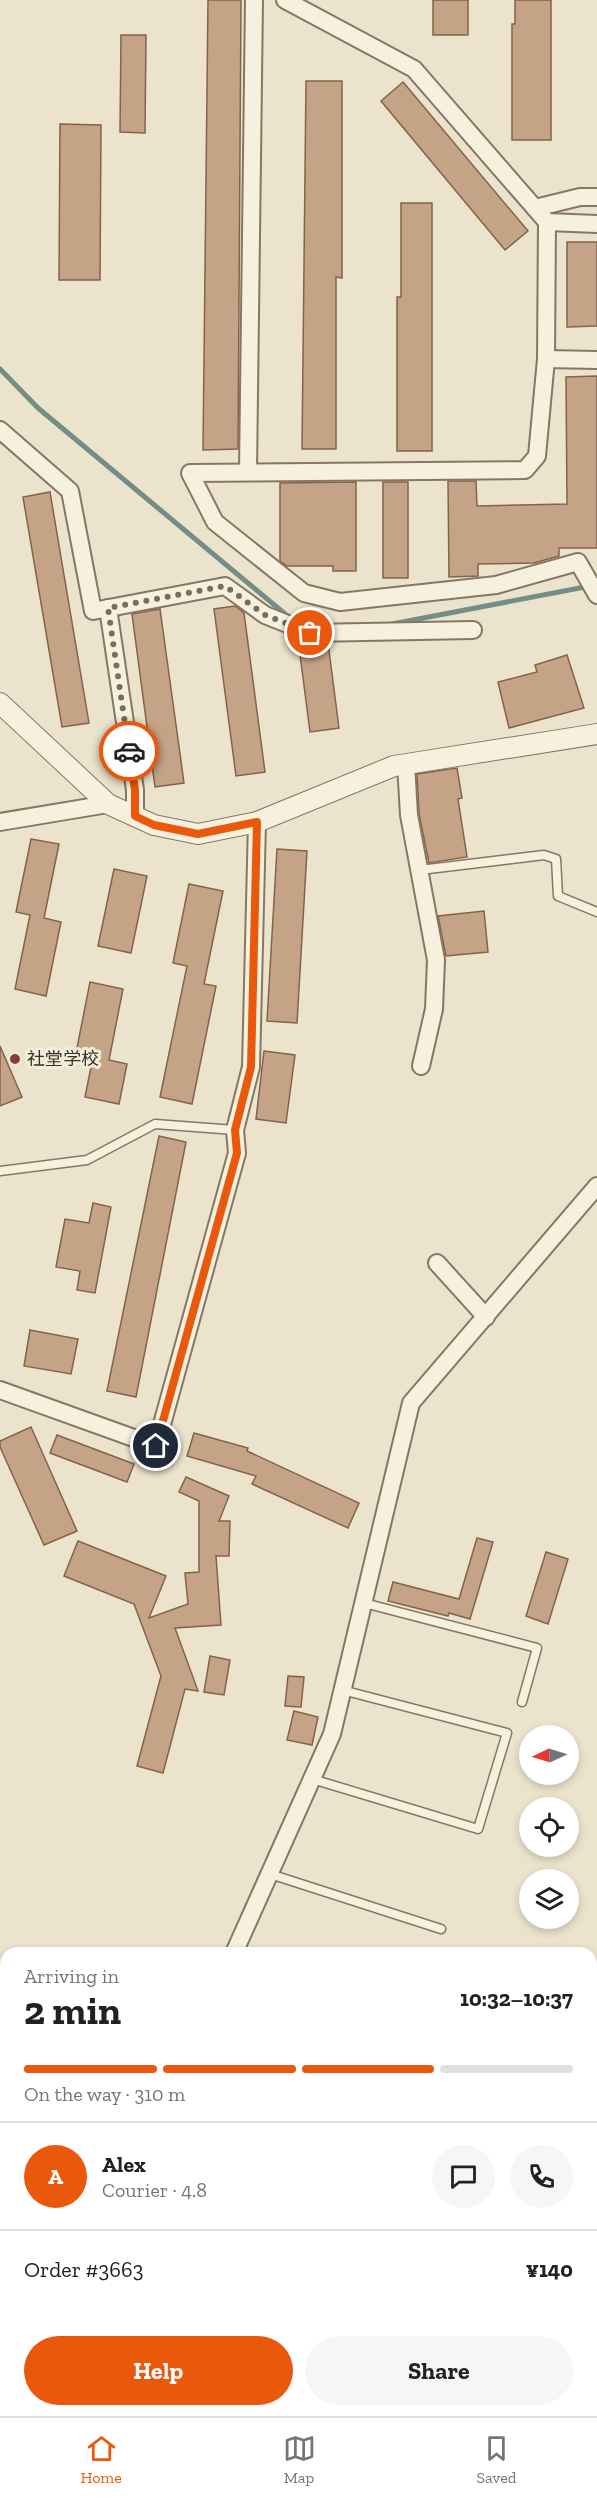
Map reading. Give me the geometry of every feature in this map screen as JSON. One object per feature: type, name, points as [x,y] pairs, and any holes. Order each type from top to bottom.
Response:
[{"type":"street","points":[[248,472],[254,0]]},
{"type":"street","points":[[285,0],[414,69],[547,222],[546,359],[537,456],[525,470],[190,473],[215,522],[304,593],[340,602],[496,585],[578,562],[597,596]]},
{"type":"street","points":[[535,208],[580,197],[597,197]]},
{"type":"street","points":[[547,222],[597,224]]},
{"type":"street","points":[[546,359],[597,360]]},
{"type":"street","points":[[0,430],[70,491],[93,611],[225,586],[265,615],[310,633],[473,630]]},
{"type":"street","points":[[108,608],[135,790],[135,816]]},
{"type":"street","points":[[0,704],[108,804],[154,825],[198,834],[257,822],[394,766],[597,734]]},
{"type":"street","points":[[406,764],[409,815],[436,960],[434,1009],[421,1066]]},
{"type":"street","points":[[0,822],[108,804]]},
{"type":"street","points":[[0,1390],[156,1446],[237,1153],[235,1130],[251,1067],[257,822]]},
{"type":"street","points":[[237,1947],[332,1734],[411,1403],[597,1186]]},
{"type":"street","points":[[437,1263],[486,1317]]},
{"type":"lane","points":[[420,870],[544,855],[556,859],[558,896],[597,912]]},
{"type":"lane","points":[[0,1170],[87,1160],[155,1124],[235,1130]]},
{"type":"lane","points":[[364,1603],[537,1648],[522,1702]]},
{"type":"lane","points":[[312,1779],[477,1829],[507,1733],[342,1690]]},
{"type":"lane","points":[[270,1874],[441,1929]]},
{"type":"building","points":[[208,0],[241,0],[238,449],[203,450]]},
{"type":"building","points":[[433,0],[468,0],[468,35],[433,35]]},
{"type":"building","points":[[515,0],[551,0],[551,140],[512,140],[512,24],[515,24]]},
{"type":"building","points":[[121,35],[146,35],[145,133],[120,132]]},
{"type":"building","points":[[306,81],[342,81],[342,278],[336,277],[336,449],[302,449]]},
{"type":"building","points":[[403,82],[528,231],[505,250],[381,101]]},
{"type":"building","points":[[60,124],[101,125],[100,280],[59,280]]},
{"type":"building","points":[[401,203],[432,203],[432,451],[397,451],[397,297],[401,297]]},
{"type":"building","points":[[567,242],[597,242],[597,326],[567,327]]},
{"type":"building","points":[[597,376],[597,548],[559,548],[559,556],[534,563],[478,564],[478,576],[449,577],[448,481],[476,481],[477,506],[567,504],[566,377]]},
{"type":"building","points":[[356,482],[356,571],[333,571],[333,566],[287,566],[280,561],[280,483]]},
{"type":"building","points":[[383,482],[408,482],[408,578],[383,578]]},
{"type":"building","points":[[50,492],[89,723],[62,727],[23,497]]},
{"type":"building","points":[[235,606],[244,613],[265,772],[236,776],[214,609]]},
{"type":"building","points":[[160,609],[184,783],[155,787],[132,614]]},
{"type":"building","points":[[328,643],[339,728],[310,732],[299,647]]},
{"type":"building","points":[[567,655],[584,708],[509,728],[498,682],[537,672],[535,665]]},
{"type":"building","points":[[457,768],[462,798],[458,799],[467,857],[429,863],[419,814],[417,774]]},
{"type":"building","points":[[31,839],[59,844],[44,918],[61,922],[46,996],[15,989],[30,915],[16,912]]},
{"type":"building","points":[[277,849],[307,851],[297,1023],[267,1021]]},
{"type":"building","points":[[114,869],[147,876],[131,953],[98,946]]},
{"type":"building","points":[[189,884],[223,891],[204,984],[216,986],[192,1104],[160,1097],[187,966],[173,963]]},
{"type":"building","points":[[484,911],[488,952],[446,956],[438,916]]},
{"type":"building","points":[[90,982],[123,989],[109,1060],[127,1064],[119,1104],[85,1097],[93,1057],[76,1053]]},
{"type":"building","points":[[0,1046],[22,1097],[0,1106]]},
{"type":"building","points":[[264,1051],[295,1055],[286,1123],[256,1119]]},
{"type":"building","points":[[159,1136],[186,1142],[136,1397],[107,1391]]},
{"type":"building","points":[[93,1203],[111,1207],[95,1293],[77,1290],[80,1271],[56,1267],[65,1219],[89,1223]]},
{"type":"building","points":[[30,1330],[78,1339],[71,1374],[24,1366]]},
{"type":"building","points":[[31,1427],[77,1531],[44,1545],[0,1447],[0,1441]]},
{"type":"building","points":[[194,1433],[248,1448],[247,1451],[359,1503],[348,1528],[252,1484],[256,1476],[187,1456]]},
{"type":"building","points":[[57,1435],[134,1464],[127,1482],[50,1453]]},
{"type":"building","points":[[186,1477],[229,1496],[219,1521],[230,1521],[229,1556],[216,1556],[221,1625],[175,1628],[198,1691],[185,1689],[163,1773],[137,1766],[161,1676],[134,1604],[64,1576],[78,1541],[166,1576],[149,1618],[188,1604],[185,1573],[199,1572],[199,1501],[179,1492]]},
{"type":"building","points":[[477,1538],[493,1542],[470,1619],[388,1601],[393,1582],[459,1599]]},
{"type":"building","points":[[546,1552],[568,1559],[548,1624],[526,1616]]},
{"type":"building","points":[[210,1656],[230,1660],[224,1695],[204,1692]]},
{"type":"building","points":[[288,1676],[304,1677],[301,1707],[285,1706]]},
{"type":"building","points":[[294,1711],[318,1717],[312,1745],[287,1740]]},
{"type":"waterway","points":[[0,369],[38,408],[290,618]]},
{"type":"waterway","points":[[387,625],[590,586]]},
{"type":"waterway","points":[[301,622],[324,626]]},
{"type":"way so far","points":[[129,751],[108,608],[225,586],[265,615],[310,633]]},
{"type":"place","name":"社堂学校","points":[[15,1059]]},
{"type":"route","points":[[129,751],[135,790],[135,816],[154,825],[198,834],[257,822],[251,1067],[235,1130],[237,1153],[156,1446]]}]
